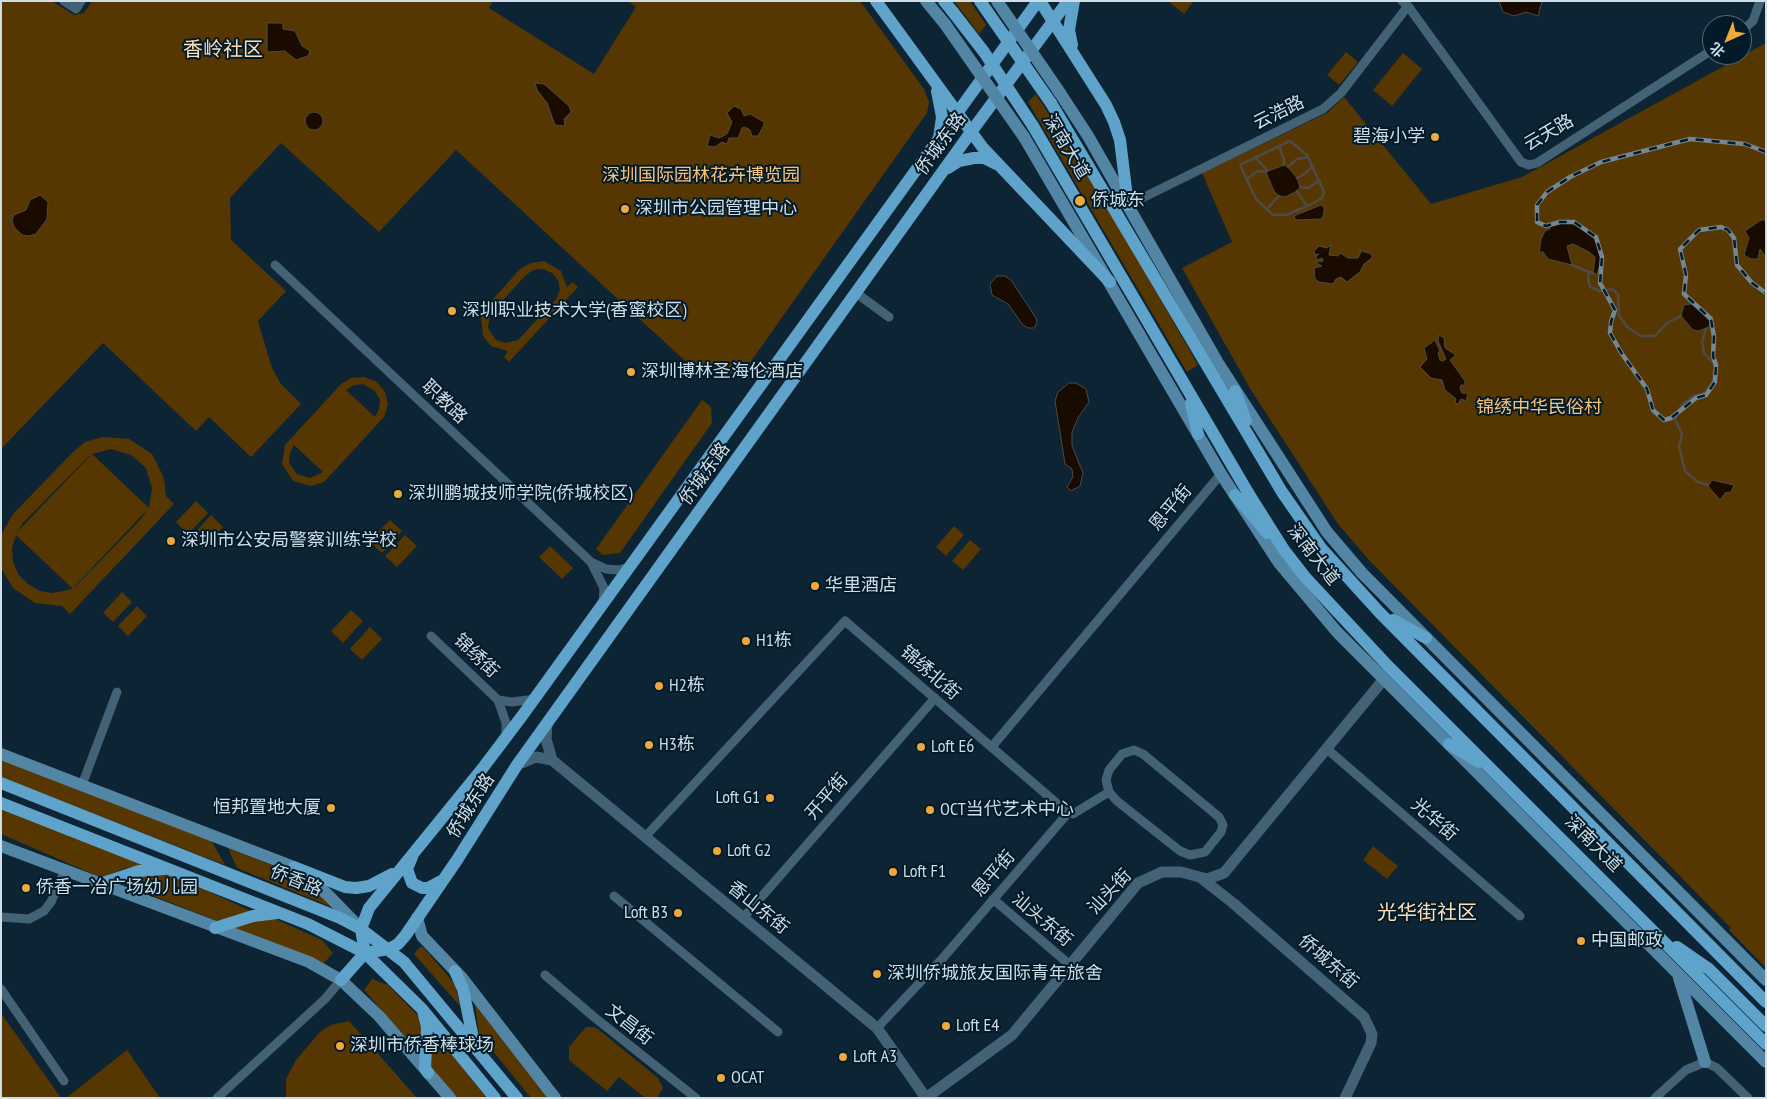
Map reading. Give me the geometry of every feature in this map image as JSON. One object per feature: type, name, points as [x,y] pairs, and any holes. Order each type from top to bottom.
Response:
[{"type":"main road","points":[[876,1],[958,115],[998,165],[1110,282]]},
{"type":"main road","points":[[926,1],[1024,137],[1223,477],[1278,563],[1307,599],[1384,679],[1678,976],[1766,1062]]},
{"type":"main road","name":"深南大道","points":[[944,1],[984,52],[1033,126],[1188,391],[1284,550],[1318,591],[1382,659],[1498,773],[1766,1044]]},
{"type":"main road","name":"深南大道","points":[[980,1],[1052,103],[1256,450],[1302,523],[1321,548],[1380,613],[1766,1002]]},
{"type":"main road","points":[[997,1],[1060,93],[1128,205],[1235,390],[1327,532],[1362,573],[1766,980]]},
{"type":"main road","points":[[1039,1],[1079,61],[1106,105],[1114,122],[1120,140],[1128,205]]},
{"type":"main road","name":"侨城东路","points":[[361,928],[369,908],[506,738],[535,699],[1039,1]]},
{"type":"main road","name":"侨城东路","points":[[389,949],[398,944],[417,918],[547,724],[971,132],[1068,1]]},
{"type":"main road","points":[[1074,1],[1069,30],[1079,61]]},
{"type":"main road","points":[[934,82],[942,107],[942,129],[938,141]]},
{"type":"main road","points":[[942,173],[967,158],[984,158],[998,165]]},
{"type":"main road","points":[[1235,390],[1256,450]]},
{"type":"main road","points":[[1188,391],[1198,434]]},
{"type":"main road","points":[[1235,496],[1257,523],[1284,550]]},
{"type":"main road","points":[[1380,613],[1426,638]]},
{"type":"main road","points":[[1449,744],[1498,773]]},
{"type":"main road","points":[[1,754],[345,887],[356,888],[378,882],[398,870]]},
{"type":"main road","name":"侨香路","points":[[1,783],[272,890],[361,928],[389,949],[412,972],[517,1098]]},
{"type":"main road","name":"侨香路","points":[[1,803],[332,934],[365,952],[422,1009],[495,1098]]},
{"type":"main road","points":[[420,843],[407,869],[412,883],[422,888],[428,888],[445,878]]},
{"type":"main road","points":[[1,846],[309,962],[341,980],[379,1016],[450,1098]]},
{"type":"main road","points":[[294,867],[327,894],[361,928],[365,952]]},
{"type":"main road","points":[[100,884],[139,871],[171,869]]},
{"type":"main road","points":[[215,928],[267,913],[283,914]]},
{"type":"main road","points":[[417,918],[422,936],[455,971],[555,1098]]},
{"type":"main road","points":[[1660,937],[1709,969],[1766,1026]]},
{"type":"main road","points":[[341,980],[365,952],[389,949]]},
{"type":"main road","points":[[455,971],[463,988],[469,1026],[478,1050]]},
{"type":"main road","points":[[1678,976],[1704,1062]]},
{"type":"main road","points":[[1689,1014],[1694,1004],[1705,1003]]},
{"type":"main road","points":[[422,1009],[427,1022],[424,1060],[428,1073]]},
{"type":"street","points":[[64,1],[76,9],[81,1]]},
{"type":"street","points":[[1752,22],[1760,1]]},
{"type":"street","name":"云天路","points":[[1405,4],[1521,162],[1529,166],[1537,163],[1702,56]]},
{"type":"street","name":"云浩路","points":[[1128,205],[1323,109],[1341,93],[1405,4]]},
{"type":"street","name":"职教路","points":[[275,266],[591,562],[604,588],[603,604]]},
{"type":"street","points":[[856,292],[889,317]]},
{"type":"street","name":"恩平街","points":[[993,748],[995,743],[1223,477]]},
{"type":"street","name":"职教路","points":[[591,562],[618,570],[630,567]]},
{"type":"street","name":"锦绣北街","points":[[645,837],[845,621],[993,748]]},
{"type":"street","name":"锦绣街","points":[[431,636],[498,700],[506,724],[506,738]]},
{"type":"street","name":"汕头街","points":[[926,1098],[1012,1035],[1132,890],[1146,878],[1170,871],[1201,878],[1218,877],[1235,861],[1384,679]]},
{"type":"street","points":[[82,784],[117,692]]},
{"type":"street","name":"开平街","points":[[743,918],[935,698]]},
{"type":"street","name":"锦绣街","points":[[498,700],[512,702],[535,699]]},
{"type":"street","points":[[518,765],[536,757],[552,760],[546,739],[547,724]]},
{"type":"street","points":[[993,748],[1070,813],[1083,816]]},
{"type":"street","name":"光华街","points":[[1326,749],[1520,916]]},
{"type":"street","points":[[1134,750],[1143,754],[1219,817],[1223,825],[1221,832],[1205,852],[1190,855],[1180,852],[1117,801],[1109,792],[1106,780],[1109,770],[1122,754],[1134,750]]},
{"type":"street","name":"香山东街","points":[[552,760],[877,1028],[926,1098]]},
{"type":"street","name":"恩平街","points":[[877,1028],[942,959],[1070,813],[1109,792]]},
{"type":"street","points":[[1233,902],[1227,894],[1226,884],[1235,861]]},
{"type":"street","points":[[1,917],[29,918],[44,911],[51,902],[65,870]]},
{"type":"street","name":"侨城东街","points":[[1201,878],[1233,902],[1356,1009],[1369,1025],[1372,1034],[1369,1052],[1345,1098]]},
{"type":"street","points":[[614,896],[778,1032]]},
{"type":"street","name":"汕头东街","points":[[993,899],[1070,965]]},
{"type":"street","name":"文昌街","points":[[545,975],[594,1017],[696,1098]]},
{"type":"street","points":[[217,1098],[325,999],[341,980]]},
{"type":"street","points":[[1,989],[64,1081]]},
{"type":"street","points":[[1655,1098],[1686,1070],[1704,1062],[1717,1068],[1748,1098]]},
{"type":"green space","name":"深圳国际园林花卉博览园","points":[[1,1],[52,1],[74,15],[84,13],[92,1],[493,1],[489,8],[594,74],[636,7],[628,1],[860,1],[924,89],[929,102],[927,113],[749,364],[722,377],[706,375],[695,370],[456,150],[379,232],[281,143],[230,198],[231,240],[286,291],[258,321],[272,368],[281,384],[301,404],[251,457],[209,417],[196,431],[103,343],[1,449]]},
{"type":"green space","points":[[954,1],[970,1],[986,25],[979,34]]},
{"type":"green space","points":[[1168,1],[1194,1],[1184,14]]},
{"type":"green space","name":"锦绣中华民俗村","points":[[1766,43],[1766,968],[1729,930],[1731,928],[1368,559],[1338,524],[1251,390],[1182,268],[1232,242],[1202,173],[1327,113],[1344,97],[1431,204],[1522,177],[1726,65],[1752,65],[1752,51]]},
{"type":"green space","points":[[1346,52],[1358,62],[1339,85],[1327,75]]},
{"type":"green space","points":[[1403,53],[1422,69],[1392,106],[1373,90]]},
{"type":"green space","points":[[1036,94],[1105,203],[1198,365],[1187,372],[1028,102]]},
{"type":"green space","points":[[544,261],[561,271],[567,287],[573,282],[578,287],[509,362],[504,357],[508,351],[491,346],[483,336],[481,317],[487,306],[520,269],[531,263]],"holes":[[[543,269],[552,273],[558,280],[560,289],[557,298],[518,340],[505,343],[496,340],[488,328],[490,314],[526,275],[533,270]]]},
{"type":"green space","points":[[364,377],[377,382],[385,392],[388,405],[384,417],[324,482],[311,486],[293,481],[282,464],[285,445],[341,384],[351,378]],"holes":[[[363,384],[375,391],[380,400],[379,409],[375,417],[346,390],[354,385]],[[294,445],[323,472],[310,478],[297,474],[289,463],[290,453]]]},
{"type":"green space","points":[[702,400],[711,407],[712,423],[620,553],[603,555],[596,549]]},
{"type":"green space","points":[[103,437],[129,439],[152,454],[164,478],[166,496],[174,504],[70,614],[62,606],[35,603],[13,588],[1,568],[1,535],[13,514],[85,442]],"holes":[[[111,449],[131,455],[146,468],[152,488],[149,508],[92,454]],[[89,456],[90,456],[17,532],[23,523]],[[147,510],[141,519],[75,586]],[[16,535],[72,589],[53,593],[40,591],[28,584],[18,574],[13,561],[12,548]]]},
{"type":"green space","points":[[196,501],[208,513],[188,534],[176,522]]},
{"type":"green space","points":[[211,515],[223,527],[203,548],[191,537]]},
{"type":"green space","points":[[390,520],[402,531],[382,553],[369,541]]},
{"type":"green space","points":[[954,526],[964,535],[946,556],[936,547]]},
{"type":"green space","points":[[405,535],[417,546],[397,567],[385,556]]},
{"type":"green space","points":[[970,540],[981,549],[963,570],[952,561]]},
{"type":"green space","points":[[550,546],[573,568],[562,579],[539,557]]},
{"type":"green space","points":[[122,592],[132,602],[113,622],[103,613]]},
{"type":"green space","points":[[137,606],[147,616],[128,636],[118,626]]},
{"type":"green space","points":[[351,610],[363,621],[343,643],[331,631]]},
{"type":"green space","points":[[370,627],[382,639],[362,660],[350,649]]},
{"type":"green space","points":[[1,755],[210,838],[225,865],[1,777]]},
{"type":"green space","points":[[1,807],[147,865],[125,868],[102,878],[1,834]]},
{"type":"green space","points":[[1373,846],[1398,866],[1387,879],[1363,860]]},
{"type":"green space","points":[[228,848],[301,877],[334,908],[237,868]]},
{"type":"green space","points":[[171,874],[253,912],[223,923],[120,883],[141,875]]},
{"type":"green space","points":[[271,917],[322,940],[333,953],[323,964],[233,928]]},
{"type":"green space","points":[[420,947],[423,947],[455,984],[460,1006],[414,954]]},
{"type":"green space","points":[[372,979],[388,985],[418,1016],[421,1028],[421,1056],[364,990]]},
{"type":"green space","points":[[475,1005],[548,1098],[531,1098],[479,1034]]},
{"type":"green space","points":[[1,1013],[61,1098],[1,1098]]},
{"type":"green space","name":"深圳市侨香棒球场","points":[[349,1021],[417,1098],[286,1098],[286,1079],[296,1060],[320,1032],[331,1025]]},
{"type":"green space","points":[[586,1027],[594,1027],[599,1030],[658,1078],[663,1088],[657,1098],[645,1098],[619,1077],[607,1091],[569,1060],[569,1047]]},
{"type":"green space","points":[[430,1035],[454,1057],[487,1098],[456,1098],[431,1068]]},
{"type":"green space","points":[[127,1050],[160,1098],[66,1098]]},
{"type":"shaded area","points":[[1499,1],[1542,2],[1538,16],[1526,12],[1514,16],[1503,12]]},
{"type":"shaded area","points":[[267,23],[283,23],[283,29],[295,31],[302,46],[310,51],[308,56],[296,60],[285,51],[267,52]]},
{"type":"shaded area","points":[[535,83],[544,84],[569,106],[571,112],[564,119],[565,126],[555,125],[547,103],[537,90]]},
{"type":"shaded area","points":[[734,106],[741,109],[744,116],[750,114],[764,122],[758,136],[752,136],[750,130],[745,127],[742,128],[738,138],[729,138],[727,144],[722,142],[715,147],[707,146],[710,135],[719,138],[727,134],[732,122],[727,113]]},
{"type":"shaded area","points":[[314,112],[320,115],[323,121],[320,127],[314,130],[308,127],[305,121],[308,115]]},
{"type":"shaded area","points":[[1284,165],[1297,178],[1300,187],[1297,191],[1285,197],[1279,196],[1274,191],[1266,172]]},
{"type":"shaded area","points":[[40,195],[48,202],[47,219],[36,234],[22,235],[14,227],[12,220],[14,215],[26,210],[30,200]]},
{"type":"shaded area","points":[[1321,205],[1324,207],[1322,219],[1296,220],[1294,217],[1296,215]]},
{"type":"shaded area","points":[[1761,220],[1766,220],[1766,257],[1760,249],[1758,259],[1751,259],[1744,255],[1749,238],[1745,231]]},
{"type":"shaded area","points":[[1571,223],[1577,226],[1596,240],[1602,259],[1597,274],[1593,273],[1595,257],[1573,244],[1567,246],[1572,265],[1548,259],[1543,252],[1539,252],[1541,239],[1545,231],[1550,229],[1550,226]]},
{"type":"shaded area","points":[[1331,245],[1329,255],[1338,256],[1340,253],[1348,258],[1358,258],[1361,252],[1358,250],[1372,254],[1372,258],[1364,264],[1360,272],[1347,282],[1341,277],[1336,279],[1333,284],[1319,282],[1315,279],[1314,268],[1322,266],[1315,262],[1323,261],[1322,258],[1317,260],[1316,256],[1319,254],[1315,255],[1314,251],[1319,246],[1327,248]]},
{"type":"shaded area","points":[[997,276],[1005,276],[1011,280],[1036,318],[1037,323],[1034,328],[1028,328],[1022,324],[1008,304],[992,295],[990,284]]},
{"type":"shaded area","points":[[1691,304],[1702,311],[1710,320],[1709,327],[1698,331],[1693,330],[1681,316],[1684,305]]},
{"type":"shaded area","points":[[1439,335],[1444,338],[1445,348],[1456,355],[1450,360],[1465,381],[1465,385],[1461,385],[1460,389],[1462,393],[1468,393],[1466,401],[1461,399],[1458,404],[1455,403],[1456,399],[1445,390],[1442,380],[1431,378],[1420,367],[1427,359],[1424,348],[1435,340],[1440,351],[1438,353],[1440,360],[1446,359],[1438,341]]},
{"type":"shaded area","points":[[1069,383],[1076,383],[1086,389],[1089,402],[1078,418],[1072,432],[1072,446],[1083,473],[1080,486],[1071,491],[1067,487],[1073,477],[1072,469],[1065,464],[1055,401],[1058,392]]},
{"type":"shaded area","points":[[1712,480],[1734,485],[1731,492],[1725,493],[1720,500],[1708,486]]},
{"type":"waterway","points":[[1290,141],[1307,155],[1324,192],[1322,198],[1312,204],[1286,215],[1273,215],[1256,199],[1240,165],[1290,141]]},
{"type":"waterway","points":[[1279,146],[1284,165]]},
{"type":"waterway","points":[[1255,157],[1267,170]]},
{"type":"waterway","points":[[1288,167],[1297,159],[1308,157]]},
{"type":"waterway","points":[[1297,178],[1313,166]]},
{"type":"waterway","points":[[1248,178],[1258,171],[1266,172]]},
{"type":"waterway","points":[[1300,187],[1308,188],[1320,180]]},
{"type":"waterway","points":[[1297,191],[1306,205]]},
{"type":"waterway","points":[[1267,209],[1279,196]]},
{"type":"waterway","points":[[1572,265],[1589,272]]},
{"type":"waterway","points":[[1593,273],[1589,272],[1590,287],[1600,291],[1612,289],[1618,294],[1619,315],[1627,327],[1641,336],[1655,336],[1667,323],[1681,316]]},
{"type":"waterway","points":[[1706,329],[1702,342],[1704,353],[1715,365],[1713,381],[1705,393],[1693,396],[1681,406],[1675,419],[1682,434],[1679,447],[1685,471],[1698,482],[1708,485]]},
{"type":"railway","points":[[1766,152],[1745,144],[1690,139],[1601,162],[1570,177],[1547,192],[1537,205],[1537,222],[1546,226],[1560,222],[1574,222],[1596,237],[1602,257],[1600,283],[1615,310],[1610,333],[1622,354],[1647,389],[1653,410],[1664,420],[1671,418],[1696,398],[1706,395],[1715,382],[1716,365],[1713,356],[1714,337],[1711,319],[1684,294],[1686,275],[1680,249],[1699,230],[1721,227],[1728,230],[1734,238],[1737,265],[1752,283],[1766,293]]},
{"type":"place","name":"碧海小学","points":[[1435,137]]},
{"type":"place","name":"侨城东","points":[[1080,201]]},
{"type":"place","name":"深圳市公园管理中心","points":[[625,209]]},
{"type":"place","name":"深圳职业技术大学(香蜜校区)","points":[[452,311]]},
{"type":"place","name":"深圳博林圣海伦酒店","points":[[631,372]]},
{"type":"place","name":"深圳鹏城技师学院(侨城校区)","points":[[398,494]]},
{"type":"place","name":"深圳市公安局警察训练学校","points":[[171,541]]},
{"type":"place","name":"华里酒店","points":[[815,586]]},
{"type":"place","name":"H1栋","points":[[746,641]]},
{"type":"place","name":"H2栋","points":[[659,686]]},
{"type":"place","name":"H3栋","points":[[649,745]]},
{"type":"place","name":"Loft E6","points":[[921,747]]},
{"type":"place","name":"Loft G1","points":[[770,798]]},
{"type":"place","name":"恒邦置地大厦","points":[[331,808]]},
{"type":"place","name":"OCT当代艺术中心","points":[[930,810]]},
{"type":"place","name":"Loft G2","points":[[717,851]]},
{"type":"place","name":"Loft F1","points":[[893,872]]},
{"type":"place","name":"侨香一冶广场幼儿园","points":[[26,888]]},
{"type":"place","name":"Loft B3","points":[[678,913]]},
{"type":"place","name":"中国邮政","points":[[1581,941]]},
{"type":"place","name":"深圳侨城旅友国际青年旅舍","points":[[877,974]]},
{"type":"place","name":"Loft E4","points":[[946,1026]]},
{"type":"place","name":"深圳市侨香棒球场","points":[[340,1046]]},
{"type":"place","name":"Loft A3","points":[[843,1057]]},
{"type":"place","name":"OCAT","points":[[721,1078]]},
{"type":"district","name":"香岭社区","points":[[223,50]]},
{"type":"district","name":"光华街社区","points":[[1427,913]]}]
